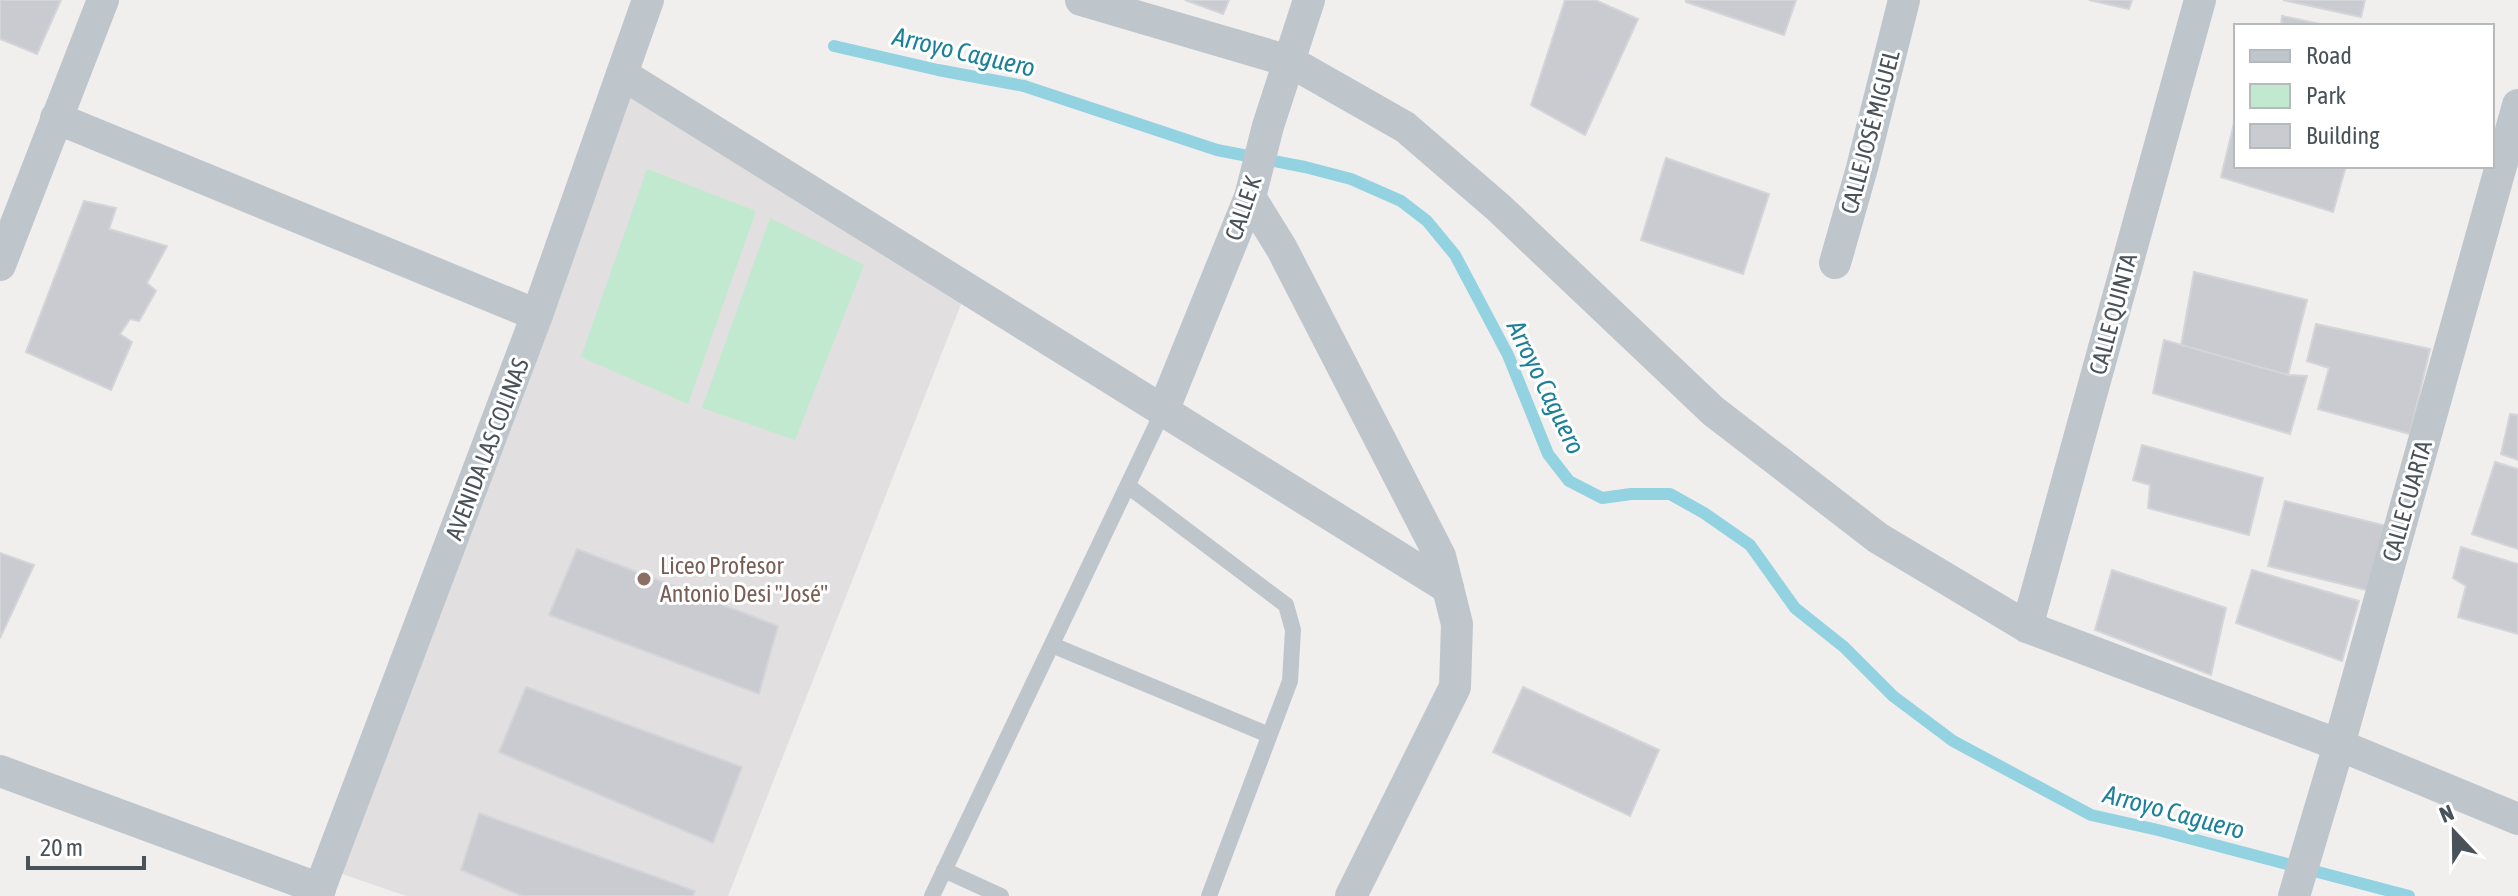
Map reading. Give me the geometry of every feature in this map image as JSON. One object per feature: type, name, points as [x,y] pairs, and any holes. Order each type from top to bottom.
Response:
[{"type":"street","points":[[0,265],[103,0]]},
{"type":"street","name":"AVENIDA LAS COLINAS","points":[[319,893],[537,315],[648,0]]},
{"type":"street","points":[[1081,0],[1289,61],[1405,127],[1499,208],[1713,411],[1878,538],[2027,627],[2339,745],[2518,819]]},
{"type":"street","name":"CALLE K","points":[[1163,411],[1253,186],[1268,126],[1309,0]]},
{"type":"street","name":"CALLE JOSÉ MIGUEL","points":[[1835,263],[1904,0]]},
{"type":"street","name":"CALLE QUINTA","points":[[2027,627],[2200,0]]},
{"type":"street","points":[[622,74],[1448,588]]},
{"type":"street","name":"CALLE CUARTA","points":[[2294,894],[2339,745],[2518,105]]},
{"type":"street","points":[[56,118],[537,315]]},
{"type":"street","points":[[1253,186],[1282,249],[1440,556],[1457,624],[1455,687],[1351,896]]},
{"type":"street","points":[[0,771],[319,893]]},
{"type":"lane","points":[[932,896],[1163,411]]},
{"type":"lane","points":[[1128,486],[1286,605],[1293,630],[1290,681],[1209,896]]},
{"type":"lane","points":[[1052,645],[1269,735]]},
{"type":"lane","points":[[944,870],[1001,896]]},
{"type":"shaded area","name":"Liceo Profesor Antonio Desi \"José\"","points":[[622,74],[967,289],[728,896],[406,896],[328,869]]},
{"type":"green space","points":[[647,169],[756,211],[688,404],[581,357]]},
{"type":"green space","points":[[770,218],[864,265],[795,440],[702,408]]},
{"type":"building","points":[[0,0],[61,0],[37,54],[0,39]]},
{"type":"building","points":[[1185,0],[1229,0],[1223,14]]},
{"type":"building","points":[[1565,0],[1595,0],[1638,19],[1585,135],[1531,105]]},
{"type":"building","points":[[1686,0],[1796,0],[1784,35]]},
{"type":"building","points":[[2089,0],[2132,0],[2129,9]]},
{"type":"building","points":[[2283,0],[2365,0],[2361,17]]},
{"type":"building","points":[[2282,16],[2320,24],[2281,24]]},
{"type":"building","points":[[2234,123],[2234,168],[2345,168],[2333,212],[2221,177]]},
{"type":"building","points":[[1666,158],[1769,194],[1743,274],[1641,240]]},
{"type":"building","points":[[84,201],[116,208],[109,229],[167,246],[147,283],[156,291],[139,321],[130,319],[120,334],[132,342],[111,390],[26,352]]},
{"type":"building","points":[[2194,272],[2307,300],[2288,375],[2181,346]]},
{"type":"building","points":[[2316,324],[2430,349],[2410,434],[2318,409],[2329,368],[2307,361]]},
{"type":"building","points":[[2164,340],[2288,375],[2307,376],[2290,434],[2153,393]]},
{"type":"building","points":[[2510,414],[2518,415],[2518,460],[2501,454]]},
{"type":"building","points":[[2142,445],[2263,478],[2249,535],[2148,508],[2150,485],[2133,480]]},
{"type":"building","points":[[2495,462],[2518,469],[2518,549],[2472,534]]},
{"type":"building","points":[[2285,501],[2411,532],[2395,597],[2268,566]]},
{"type":"building","points":[[2461,547],[2518,564],[2518,634],[2458,617],[2466,586],[2453,578]]},
{"type":"building","points":[[577,549],[778,626],[759,694],[549,615]]},
{"type":"building","points":[[0,553],[34,565],[0,638]]},
{"type":"building","points":[[2112,570],[2226,608],[2211,675],[2095,630]]},
{"type":"building","points":[[2252,570],[2359,601],[2342,661],[2236,623]]},
{"type":"building","points":[[526,687],[742,767],[713,843],[499,752]]},
{"type":"building","points":[[1523,687],[1659,750],[1630,816],[1493,752]]},
{"type":"building","points":[[479,813],[695,891],[693,896],[522,896],[461,870]]},
{"type":"waterway","name":"Arroyo Caguero","points":[[834,46],[1024,86],[1217,150],[1351,179],[1401,201],[1427,221],[1455,255],[1508,355],[1548,454],[1569,481],[1602,498],[1670,494],[1704,513],[1750,545],[1795,608],[1844,647],[1893,696],[1953,741],[2091,815],[2409,896]]},
{"type":"place","name":"Liceo Profesor Antonio Desi \"José\"","points":[[644,579]]}]
